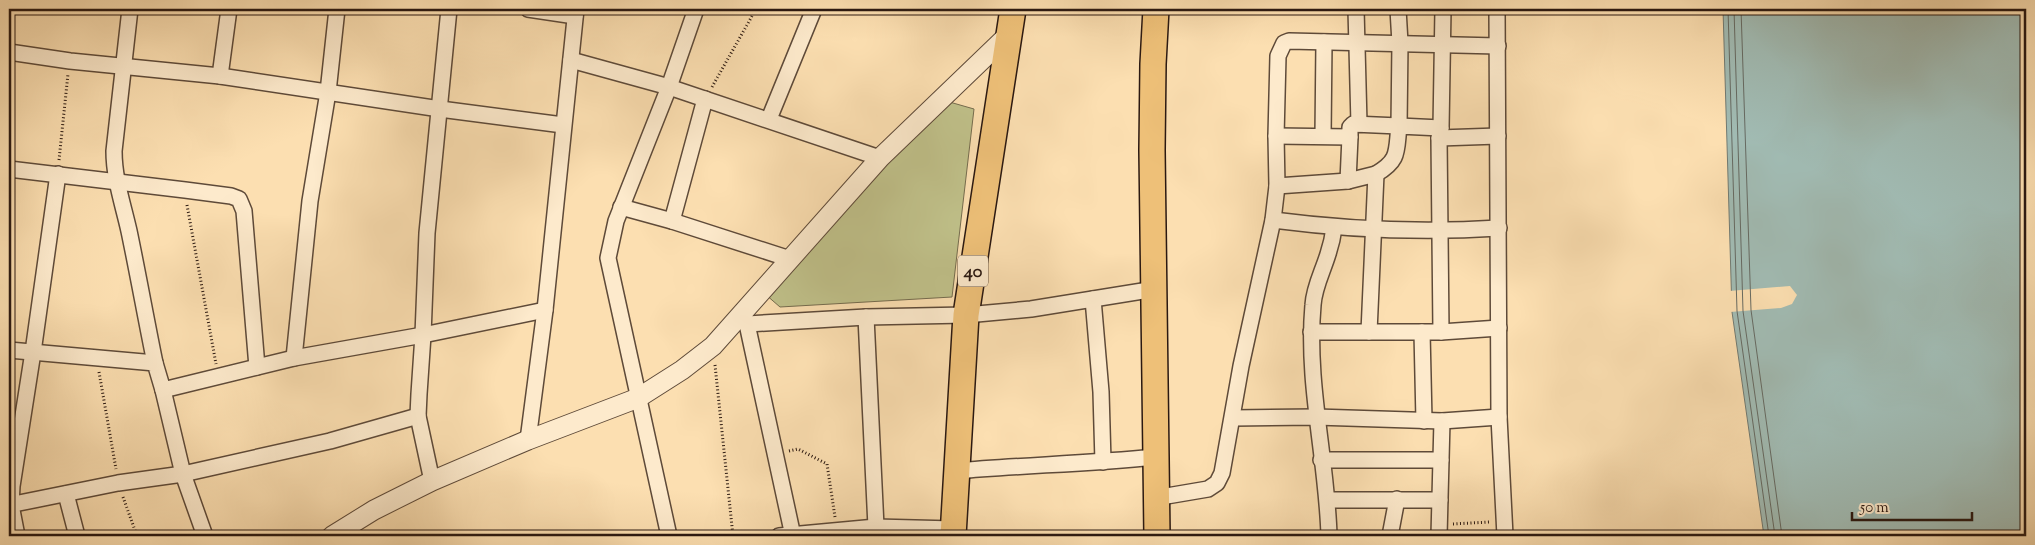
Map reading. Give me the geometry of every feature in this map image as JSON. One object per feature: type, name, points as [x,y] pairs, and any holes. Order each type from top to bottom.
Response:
[{"type":"highway","name":"40","points":[[953,532],[966,315],[1013,9]]},
{"type":"highway","points":[[1156,9],[1152,150],[1154,457],[1157,536]]},
{"type":"street","points":[[130,9],[114,152],[116,182],[129,232],[155,362],[183,474],[205,536]]},
{"type":"street","points":[[220,76],[228,9]]},
{"type":"street","points":[[294,358],[310,201],[328,92],[337,9]]},
{"type":"street","points":[[432,482],[418,416],[427,233],[448,9]]},
{"type":"street","points":[[528,9],[576,12],[545,310],[528,440]]},
{"type":"street","points":[[668,536],[608,258],[609,245],[621,207],[669,87],[696,9]]},
{"type":"street","points":[[769,120],[814,9]]},
{"type":"street","points":[[1356,9],[1359,124]]},
{"type":"street","points":[[1278,186],[1348,181],[1376,174],[1394,161],[1399,126],[1400,43],[1398,9]]},
{"type":"street","points":[[1442,332],[1440,133],[1443,9]]},
{"type":"street","points":[[1497,9],[1499,417],[1504,529]]},
{"type":"street","points":[[332,536],[374,510],[432,482],[528,440],[638,398],[682,370],[744,319],[790,259],[880,158],[1008,35]]},
{"type":"street","points":[[1156,498],[1208,489],[1217,483],[1222,473],[1242,358],[1274,220],[1278,186],[1276,136],[1278,56],[1280,49],[1289,41],[1498,46]]},
{"type":"street","points":[[1323,136],[1324,42]]},
{"type":"street","points":[[9,52],[70,61],[220,76],[440,110],[564,126]]},
{"type":"street","points":[[571,60],[705,98],[880,158]]},
{"type":"street","points":[[672,221],[705,98]]},
{"type":"street","points":[[1348,181],[1352,124],[1399,126],[1440,133],[1498,136]]},
{"type":"street","points":[[1276,136],[1350,137]]},
{"type":"street","points":[[9,169],[231,196],[241,201],[244,211],[257,367]]},
{"type":"street","points":[[17,536],[10,505],[58,174]]},
{"type":"street","points":[[1369,332],[1376,174]]},
{"type":"street","points":[[621,207],[672,221],[790,259]]},
{"type":"street","points":[[1274,220],[1334,228],[1373,230],[1441,231],[1499,228]]},
{"type":"street","points":[[1329,536],[1328,500],[1316,417],[1311,332],[1313,302],[1334,228]]},
{"type":"street","points":[[744,319],[966,315],[1031,309],[1154,289]]},
{"type":"street","points":[[1093,299],[1101,392],[1103,462]]},
{"type":"street","points":[[163,390],[294,358],[423,335],[545,310]]},
{"type":"street","points":[[866,317],[876,527]]},
{"type":"street","points":[[744,319],[776,455],[788,536],[876,527],[953,532]]},
{"type":"street","points":[[1311,332],[1442,332],[1499,328]]},
{"type":"street","points":[[1422,332],[1424,421]]},
{"type":"street","points":[[9,350],[155,362]]},
{"type":"street","points":[[10,505],[118,483],[183,474],[330,441],[418,416]]},
{"type":"street","points":[[1233,418],[1316,417],[1442,421],[1499,417]]},
{"type":"street","points":[[1440,530],[1442,421]]},
{"type":"street","points":[[956,472],[1154,457]]},
{"type":"street","points":[[1321,460],[1442,460]]},
{"type":"street","points":[[66,494],[77,536]]},
{"type":"street","points":[[1390,536],[1397,499]]},
{"type":"street","points":[[1328,500],[1440,500]]},
{"type":"path","points":[[705,98],[756,9]]},
{"type":"path","points":[[58,174],[70,61]]},
{"type":"path","points":[[185,190],[218,377]]},
{"type":"path","points":[[713,346],[733,536]]},
{"type":"path","points":[[97,358],[118,483],[137,536]]},
{"type":"path","points":[[776,455],[798,449],[827,464],[836,530]]},
{"type":"path","points":[[1440,530],[1504,529]]},
{"type":"green space","points":[[939,99],[974,109],[952,297],[780,307],[765,294]]},
{"type":"water","points":[[1723,9],[2026,9],[2026,536],[1764,536],[1732,312]]},
{"type":"pier","points":[[1790,286],[1797,295],[1792,304],[1781,308],[1730,312],[1729,291]]}]
